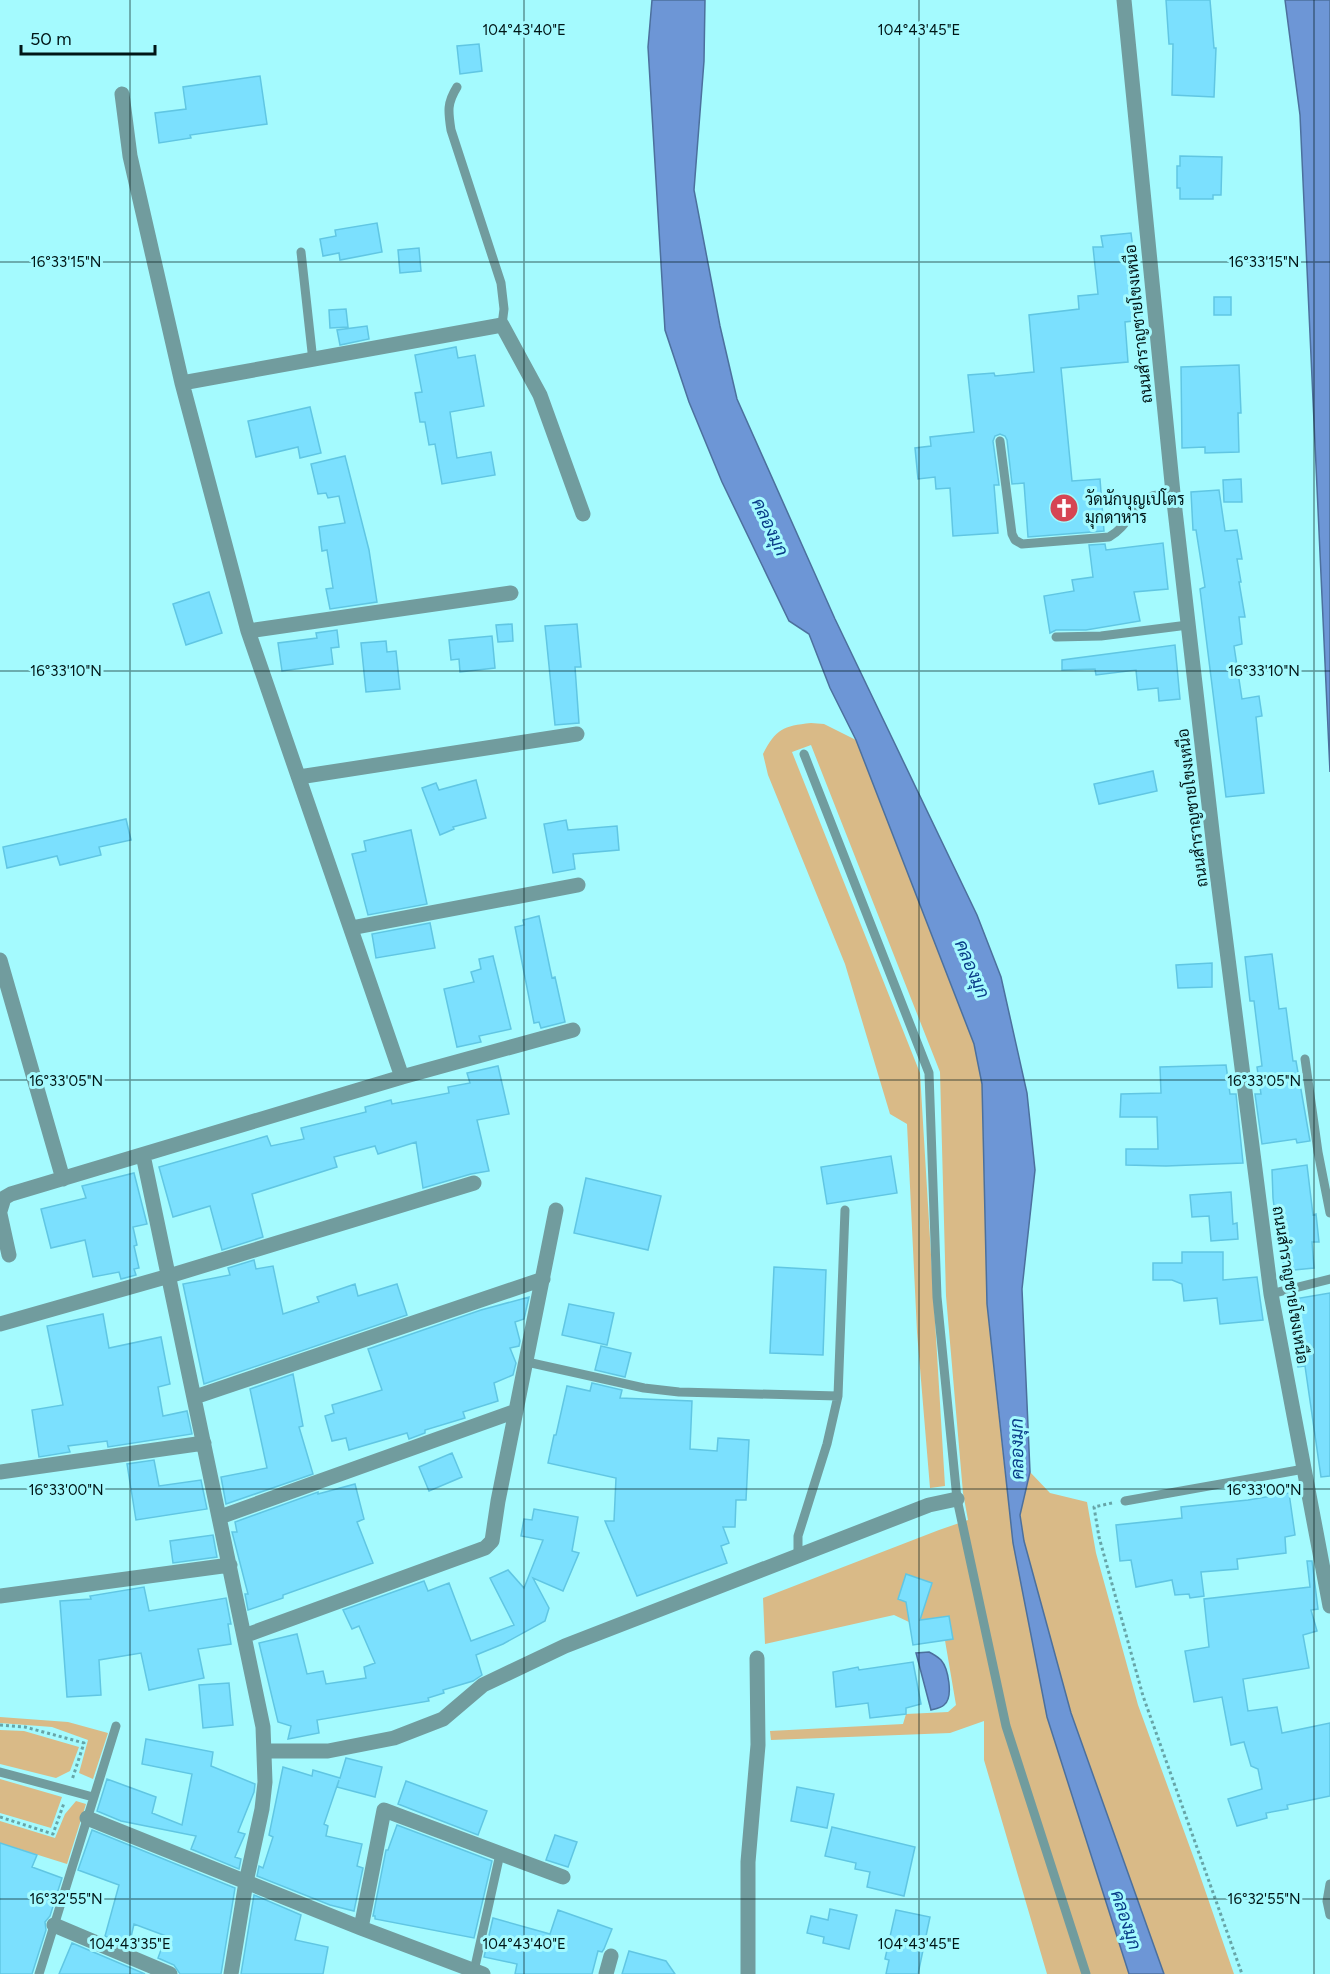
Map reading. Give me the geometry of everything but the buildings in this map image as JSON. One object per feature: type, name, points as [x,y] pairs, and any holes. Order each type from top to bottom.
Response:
[{"type":"street","name":"ถนนสำราญชายโขงเหนือ","points":[[1124,0],[1173,493],[1215,857],[1271,1294],[1330,1606]]},
{"type":"street","points":[[122,94],[130,156],[182,383],[248,631],[402,1077]]},
{"type":"street","points":[[182,383],[502,326],[540,395],[582,514]]},
{"type":"street","points":[[248,631],[511,593]]},
{"type":"street","points":[[299,777],[577,734]]},
{"type":"street","points":[[351,928],[578,885]]},
{"type":"street","points":[[0,960],[63,1179]]},
{"type":"street","points":[[9,1255],[0,1212],[4,1198],[11,1194],[402,1077],[573,1030]]},
{"type":"street","points":[[143,1155],[263,1727],[265,1782],[262,1809],[246,1882],[231,1974]]},
{"type":"street","points":[[0,1324],[169,1276],[474,1183]]},
{"type":"street","points":[[244,1636],[485,1548],[492,1541],[556,1210]]},
{"type":"street","points":[[195,1397],[543,1279]]},
{"type":"street","points":[[220,1517],[516,1411]]},
{"type":"street","points":[[0,1472],[204,1443]]},
{"type":"street","points":[[264,1751],[328,1751],[394,1738],[443,1719],[483,1685],[566,1646],[929,1505],[957,1499]]},
{"type":"street","points":[[0,1596],[230,1565]]},
{"type":"street","points":[[748,1974],[748,1862],[758,1745],[757,1658]]},
{"type":"street","points":[[361,1928],[384,1810],[563,1877]]},
{"type":"street","points":[[87,1818],[361,1928],[479,1972]]},
{"type":"street","points":[[54,1925],[170,1974]]},
{"type":"street","points":[[606,1974],[611,1956]]},
{"type":"lane","points":[[457,87],[450,99],[448,114],[451,130],[501,283],[504,309],[502,326]]},
{"type":"lane","points":[[301,252],[313,361]]},
{"type":"lane","points":[[1000,441],[1012,534],[1015,540],[1022,544],[1109,537],[1118,533],[1145,499],[1153,495],[1173,493]]},
{"type":"lane","points":[[1056,637],[1101,636],[1188,625]]},
{"type":"lane","points":[[804,754],[929,1073],[937,1296],[957,1499],[1006,1726],[1086,1974]]},
{"type":"lane","points":[[1305,1059],[1318,1152],[1330,1213]]},
{"type":"lane","points":[[798,1556],[798,1536],[827,1443],[838,1396],[844,1210]]},
{"type":"lane","points":[[1271,1294],[1330,1279]]},
{"type":"lane","points":[[527,1362],[644,1388],[679,1392],[838,1396]]},
{"type":"lane","points":[[1125,1501],[1304,1469]]},
{"type":"lane","points":[[39,1974],[116,1726]]},
{"type":"lane","points":[[0,1772],[93,1797]]},
{"type":"lane","points":[[479,1972],[500,1854]]},
{"type":"lane","points":[[1330,1884],[1327,1901],[1330,1915]]},
{"type":"path","points":[[1125,1501],[1094,1507],[1099,1537],[1143,1696],[1242,1974]]},
{"type":"shaded area","points":[[811,723],[824,724],[856,740],[974,1044],[982,1084],[987,1304],[1005,1473],[1047,1717],[1129,1974],[1047,1974],[984,1760],[984,1721],[950,1733],[771,1740],[770,1731],[903,1724],[906,1714],[948,1712],[956,1705],[941,1617],[909,1622],[894,1615],[765,1644],[763,1598],[968,1520],[963,1493],[946,1296],[940,1072],[811,745],[792,752],[920,1073],[945,1486],[930,1488],[917,1332],[907,1124],[890,1114],[845,964],[768,775],[763,754],[781,730]]},
{"type":"shaded area","points":[[1030,1472],[1050,1493],[1087,1502],[1096,1553],[1138,1705],[1234,1974],[1164,1974],[1071,1713],[1024,1541],[1020,1515]]},
{"type":"shaded area","points":[[0,1717],[68,1722],[108,1733],[93,1779],[79,1773],[88,1740],[52,1727],[0,1723]]},
{"type":"shaded area","points":[[0,1730],[24,1731],[79,1747],[70,1771],[56,1778],[0,1764]]},
{"type":"shaded area","points":[[0,1779],[62,1797],[51,1828],[0,1813]]},
{"type":"shaded area","points":[[76,1801],[86,1804],[67,1864],[0,1843],[0,1821],[55,1838],[65,1814]]},
{"type":"water","name":"คลองมุก","points":[[652,0],[705,0],[704,61],[694,190],[720,326],[737,399],[835,619],[977,915],[1001,977],[1027,1093],[1035,1170],[1022,1289],[1030,1472],[1020,1515],[1024,1541],[1071,1713],[1164,1974],[1129,1974],[1047,1717],[1013,1543],[987,1304],[982,1084],[974,1044],[856,740],[830,688],[809,634],[789,621],[722,482],[689,402],[665,330],[648,47]]},
{"type":"water","points":[[1285,0],[1330,0],[1330,772],[1300,115]]},
{"type":"water","points":[[929,1652],[944,1664],[949,1689],[949,1696],[944,1705],[931,1710],[916,1653]]},
{"type":"place","name":"วัดนักบุญเปโตร มุกดาหาร","points":[[1064,508]]}]
